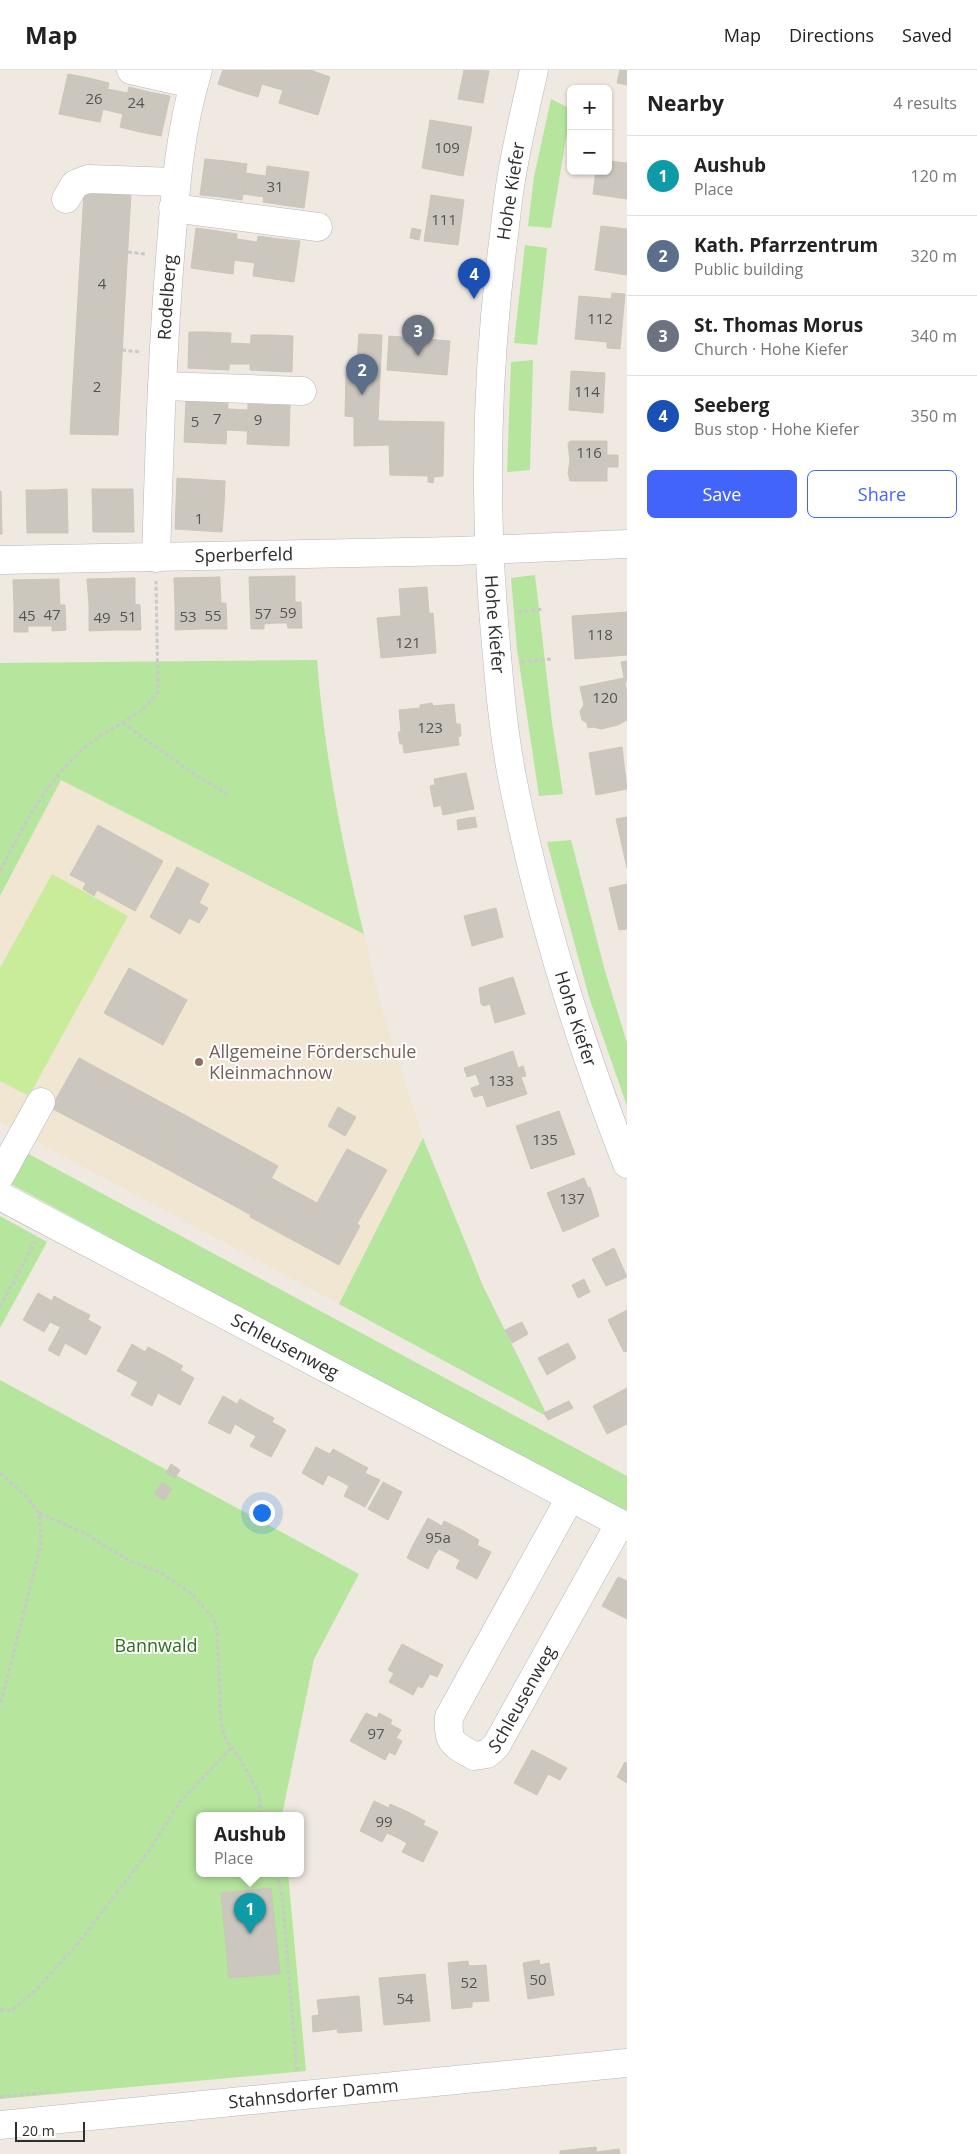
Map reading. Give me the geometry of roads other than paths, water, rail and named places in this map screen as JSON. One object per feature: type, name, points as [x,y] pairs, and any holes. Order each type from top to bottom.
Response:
[{"type":"street","name":"Rodelberg","points":[[131,70],[195,77],[174,195],[162,386],[156,558]]},
{"type":"street","name":"Hohe Kiefer","points":[[534,70],[511,180],[495,308],[488,406],[488,550],[501,699],[512,779],[553,950],[598,1089],[627,1164]]},
{"type":"street","points":[[66,199],[76,184],[88,179],[174,195],[318,227]]},
{"type":"street","points":[[162,386],[302,391]]},
{"type":"street","name":"Sperberfeld","points":[[0,560],[488,550],[627,544]]},
{"type":"street","points":[[0,1176],[41,1102]]},
{"type":"street","name":"Schleusenweg","points":[[0,1196],[46,1222],[624,1525],[496,1746],[487,1754],[474,1756],[453,1744],[448,1732],[449,1717],[570,1498]]},
{"type":"street","name":"Stahnsdorfer Damm","points":[[0,2126],[627,2064]]},
{"type":"place","name":"Seeberg","points":[[474,299]]},
{"type":"place","name":"St. Thomas Morus","points":[[418,356]]},
{"type":"place","name":"Kath. Pfarrzentrum","points":[[362,395]]},
{"type":"place","name":"Allgemeine Förderschule Kleinmachnow","points":[[199,1062]]},
{"type":"place","name":"Aushub","points":[[250,1934]]},
{"type":"park label","name":"Bannwald","points":[[156,1646]]}]
